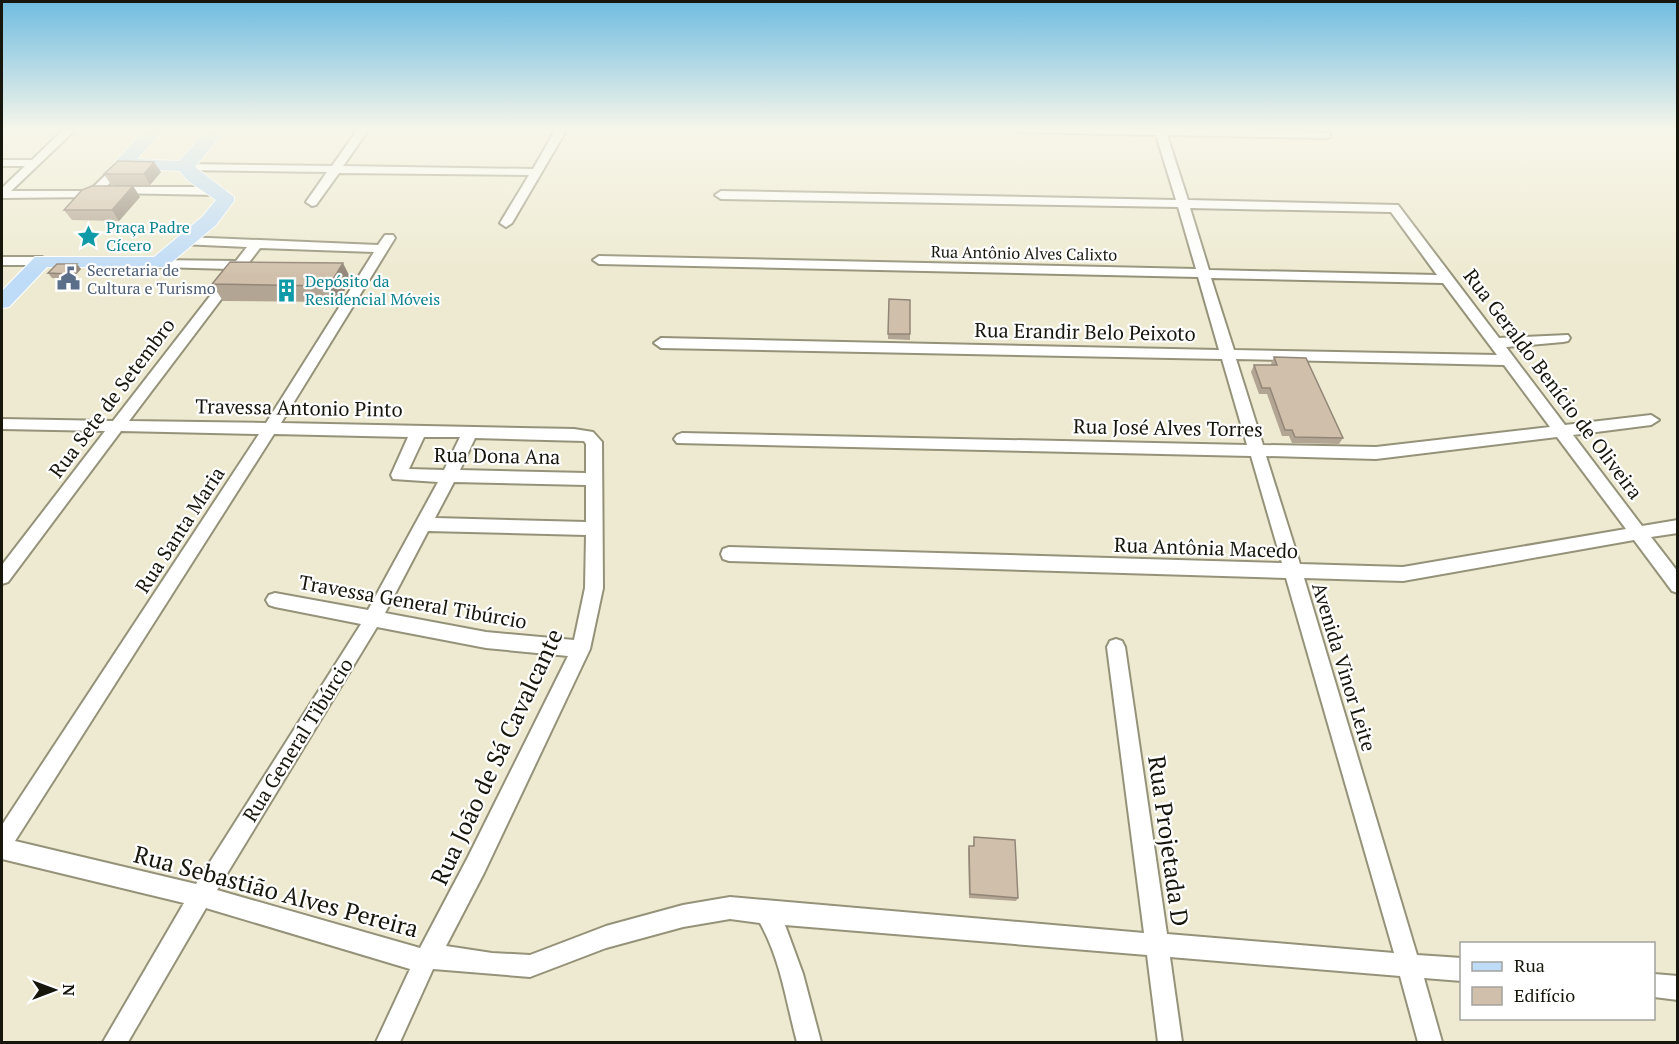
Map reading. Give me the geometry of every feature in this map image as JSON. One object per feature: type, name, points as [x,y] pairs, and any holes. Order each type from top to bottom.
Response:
[{"type":"main road","points":[[2,302],[52,261],[159,263],[222,206],[225,198],[197,178]]},
{"type":"main road","points":[[2,322],[52,261]]},
{"type":"street","points":[[3,196],[21,178]]},
{"type":"street","points":[[94,193],[109,178]]},
{"type":"street","points":[[312,202],[328,178]]},
{"type":"street","points":[[506,223],[534,178]]},
{"type":"street","name":"Avenida Vinor Leite","points":[[1175,178],[1362,799],[1431,1042]]},
{"type":"street","points":[[3,196],[218,191]]},
{"type":"street","points":[[721,195],[1184,205]]},
{"type":"street","name":"Rua Geraldo Benício de Oliveira","points":[[1184,205],[1394,208],[1677,586]]},
{"type":"street","points":[[185,241],[256,244]]},
{"type":"street","name":"Rua Santa Maria","points":[[2,843],[270,429],[386,243],[256,244]]},
{"type":"street","name":"Rua Sete de Setembro","points":[[2,577],[256,244]]},
{"type":"street","name":"Rua Antônio Alves Calixto","points":[[599,260],[1448,279]]},
{"type":"street","points":[[2,261],[52,261]]},
{"type":"street","points":[[159,263],[239,265]]},
{"type":"street","points":[[1495,343],[1563,338]]},
{"type":"street","name":"Rua Erandir Belo Peixoto","points":[[661,343],[1509,360]]},
{"type":"street","name":"Rua José Alves Torres","points":[[682,439],[1376,453],[1651,420]]},
{"type":"street","name":"Travessa Antonio Pinto","points":[[2,424],[471,431],[583,435],[594,442]]},
{"type":"street","name":"Rua Dona Ana","points":[[419,430],[399,475],[594,479]]},
{"type":"street","name":"Rua General Tibúrcio","points":[[115,1042],[201,896],[372,619],[471,431]]},
{"type":"street","name":"Rua João de Sá Cavalcante","points":[[388,1042],[426,960],[476,865],[580,650],[594,588],[594,442]]},
{"type":"street","points":[[424,524],[593,529]]},
{"type":"street","name":"Rua Antônia Macedo","points":[[729,554],[1402,574],[1677,525]]},
{"type":"street","name":"Travessa General Tibúrcio","points":[[274,600],[486,640],[580,650]]},
{"type":"street","name":"Rua Projetada D","points":[[1116,647],[1170,1042]]},
{"type":"street","name":"Rua Sebastião Alves Pereira","points":[[2,849],[201,896],[408,959],[426,960],[442,957],[492,964],[530,966],[606,937],[665,920],[723,909],[765,910],[791,915],[1460,970]]},
{"type":"street","points":[[765,910],[784,952],[809,1042]]},
{"type":"street","points":[[1655,986],[1677,988]]},
{"type":"building","points":[[92,186],[133,186],[112,210],[64,210],[82,190]]},
{"type":"building","points":[[230,262],[343,263],[329,286],[212,284]]},
{"type":"building","points":[[57,264],[77,264],[68,274],[48,273]]},
{"type":"building","points":[[889,299],[910,300],[910,334],[888,334]]},
{"type":"building","points":[[1274,357],[1306,358],[1343,438],[1295,437],[1292,430],[1285,430],[1270,388],[1262,388],[1254,365],[1277,365]]},
{"type":"building","points":[[974,837],[1015,840],[1018,898],[970,894],[969,846],[974,846]]},
{"type":"place","name":"Praça Padre Cícero","points":[[88,236]]},
{"type":"place","name":"Secretaria de Cultura e Turismo","points":[[69,279]]},
{"type":"place","name":"Depósito da Residencial Móveis","points":[[287,290]]}]
